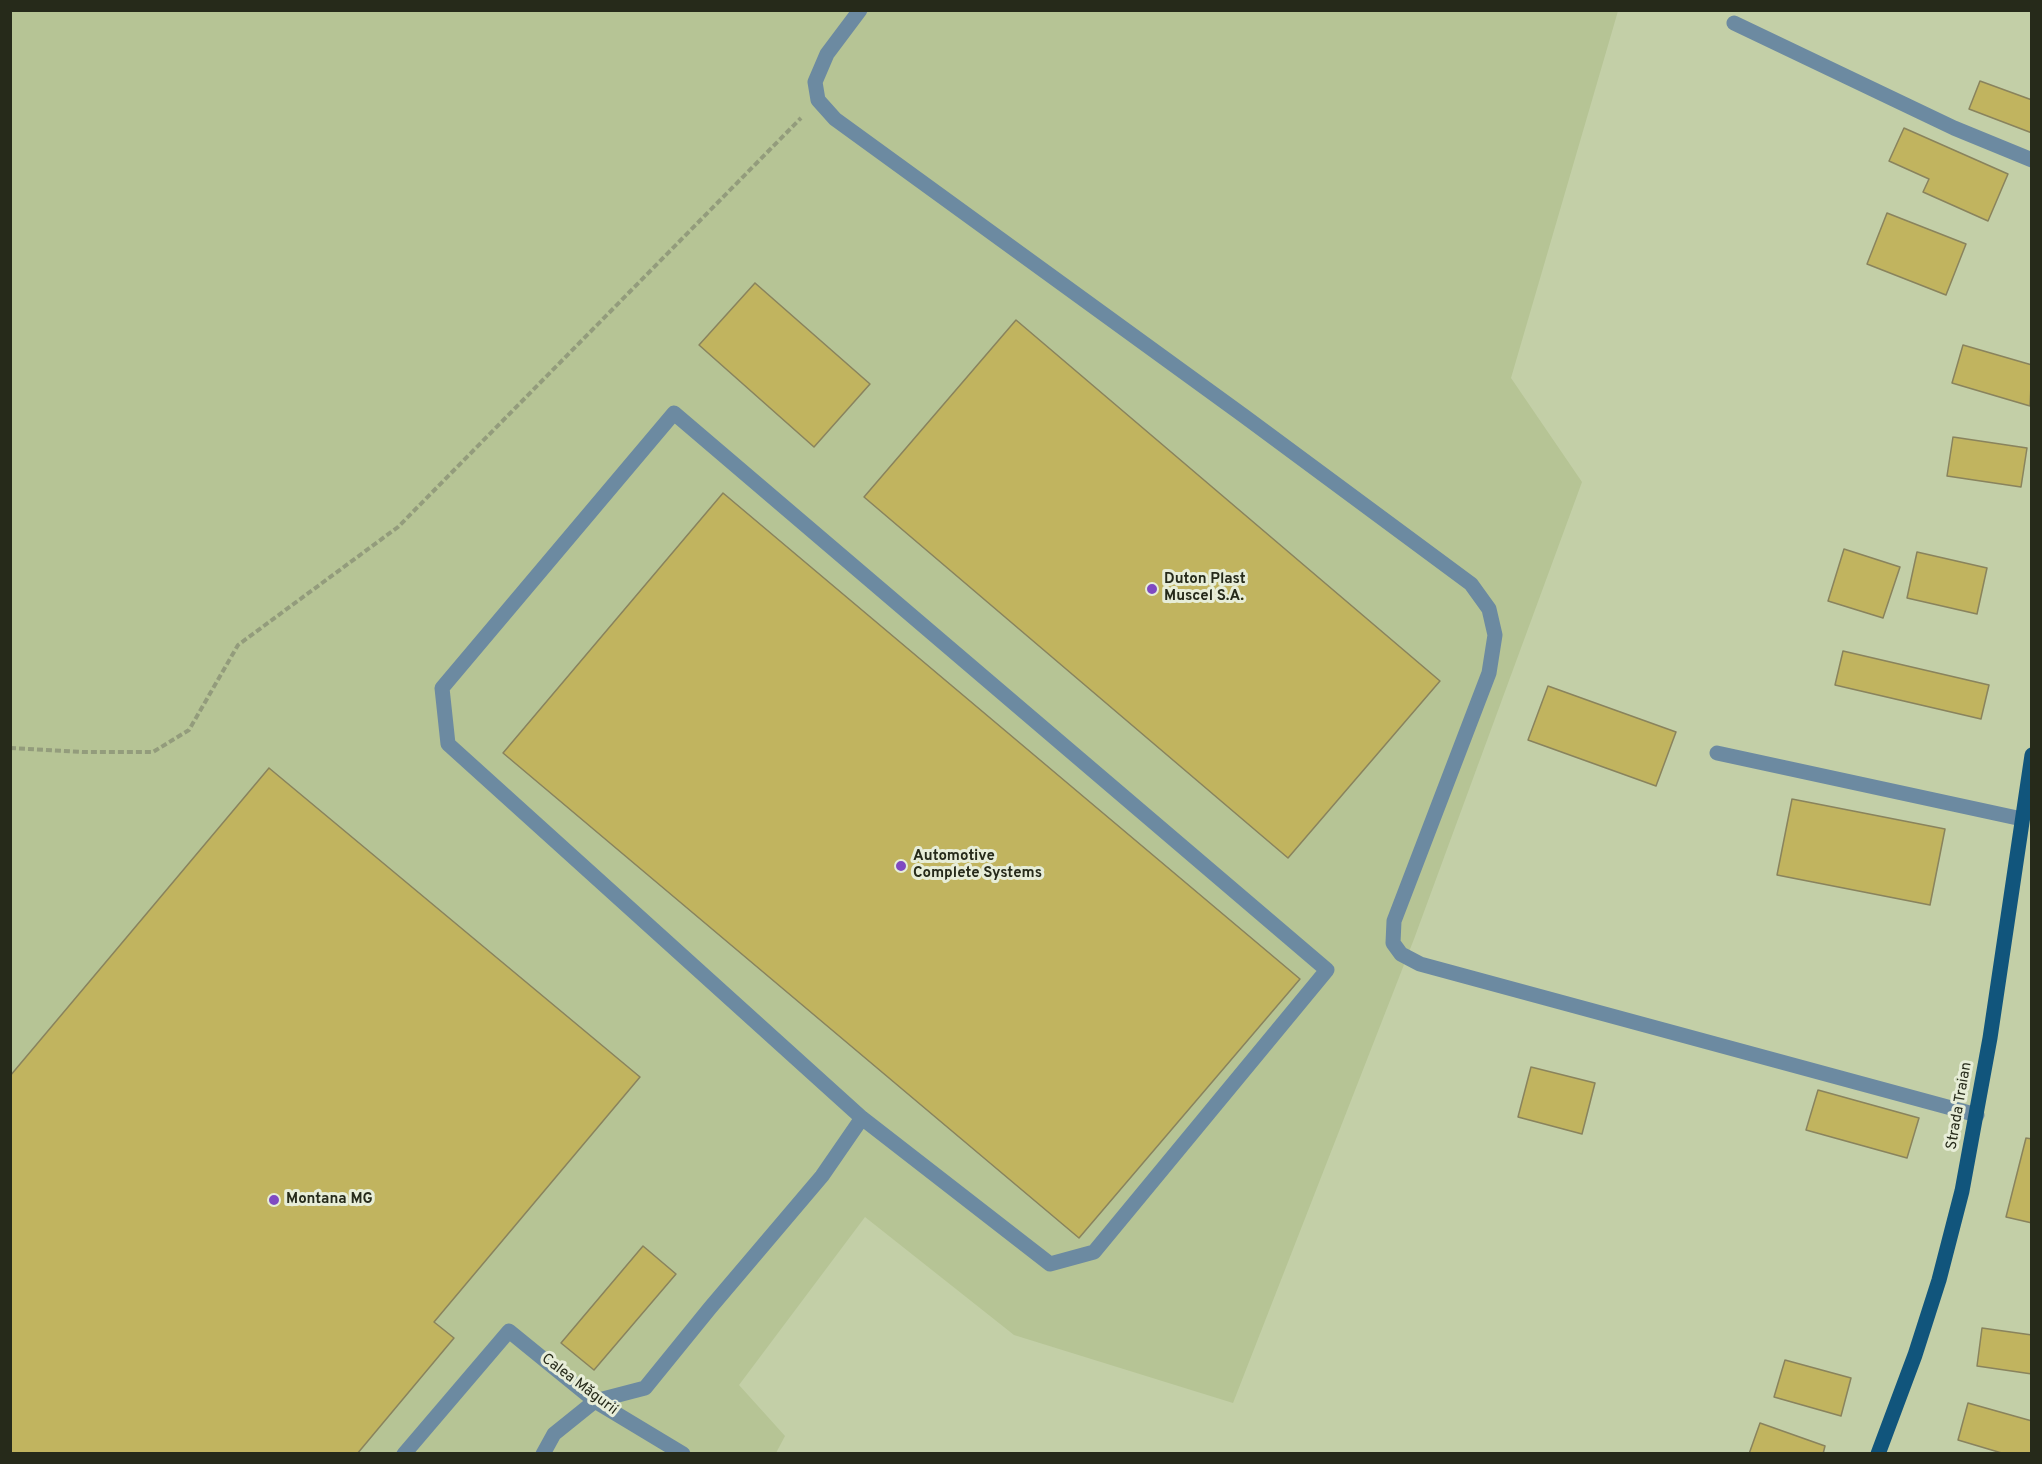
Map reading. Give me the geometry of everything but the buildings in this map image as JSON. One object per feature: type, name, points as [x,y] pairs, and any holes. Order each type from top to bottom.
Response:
[{"type":"main road","name":"Strada Traian","points":[[1878,1454],[1915,1355],[1939,1280],[1962,1191],[1977,1115],[2031,754]]},
{"type":"street","points":[[860,10],[827,54],[815,82],[818,100],[835,119],[1471,584],[1489,609],[1495,635],[1489,673],[1395,921],[1393,943],[1401,954],[1420,964],[1977,1115]]},
{"type":"street","points":[[1734,23],[1954,128],[2031,160]]},
{"type":"street","points":[[674,413],[1326,970],[1094,1252],[1050,1263],[862,1118],[448,744],[442,688],[674,413]]},
{"type":"street","points":[[1718,753],[2022,819]]},
{"type":"street","points":[[543,1454],[554,1434],[595,1401],[645,1388],[822,1176],[862,1118]]},
{"type":"street","name":"Calea Măgurii","points":[[404,1454],[509,1331],[595,1401],[683,1454]]},
{"type":"path","points":[[10,748],[84,752],[153,752],[189,730],[238,645],[398,527],[818,100]]},
{"type":"shaded area","points":[[10,11],[1618,11],[1511,378],[1582,482],[1414,939],[1233,1403],[1014,1335],[865,1217],[739,1385],[785,1436],[776,1453],[11,1453]]},
{"type":"place","name":"Duton Plast Muscel S.A.","points":[[1152,589]]},
{"type":"place","name":"Automotive Complete Systems","points":[[901,866]]},
{"type":"place","name":"Montana MG","points":[[274,1200]]}]
